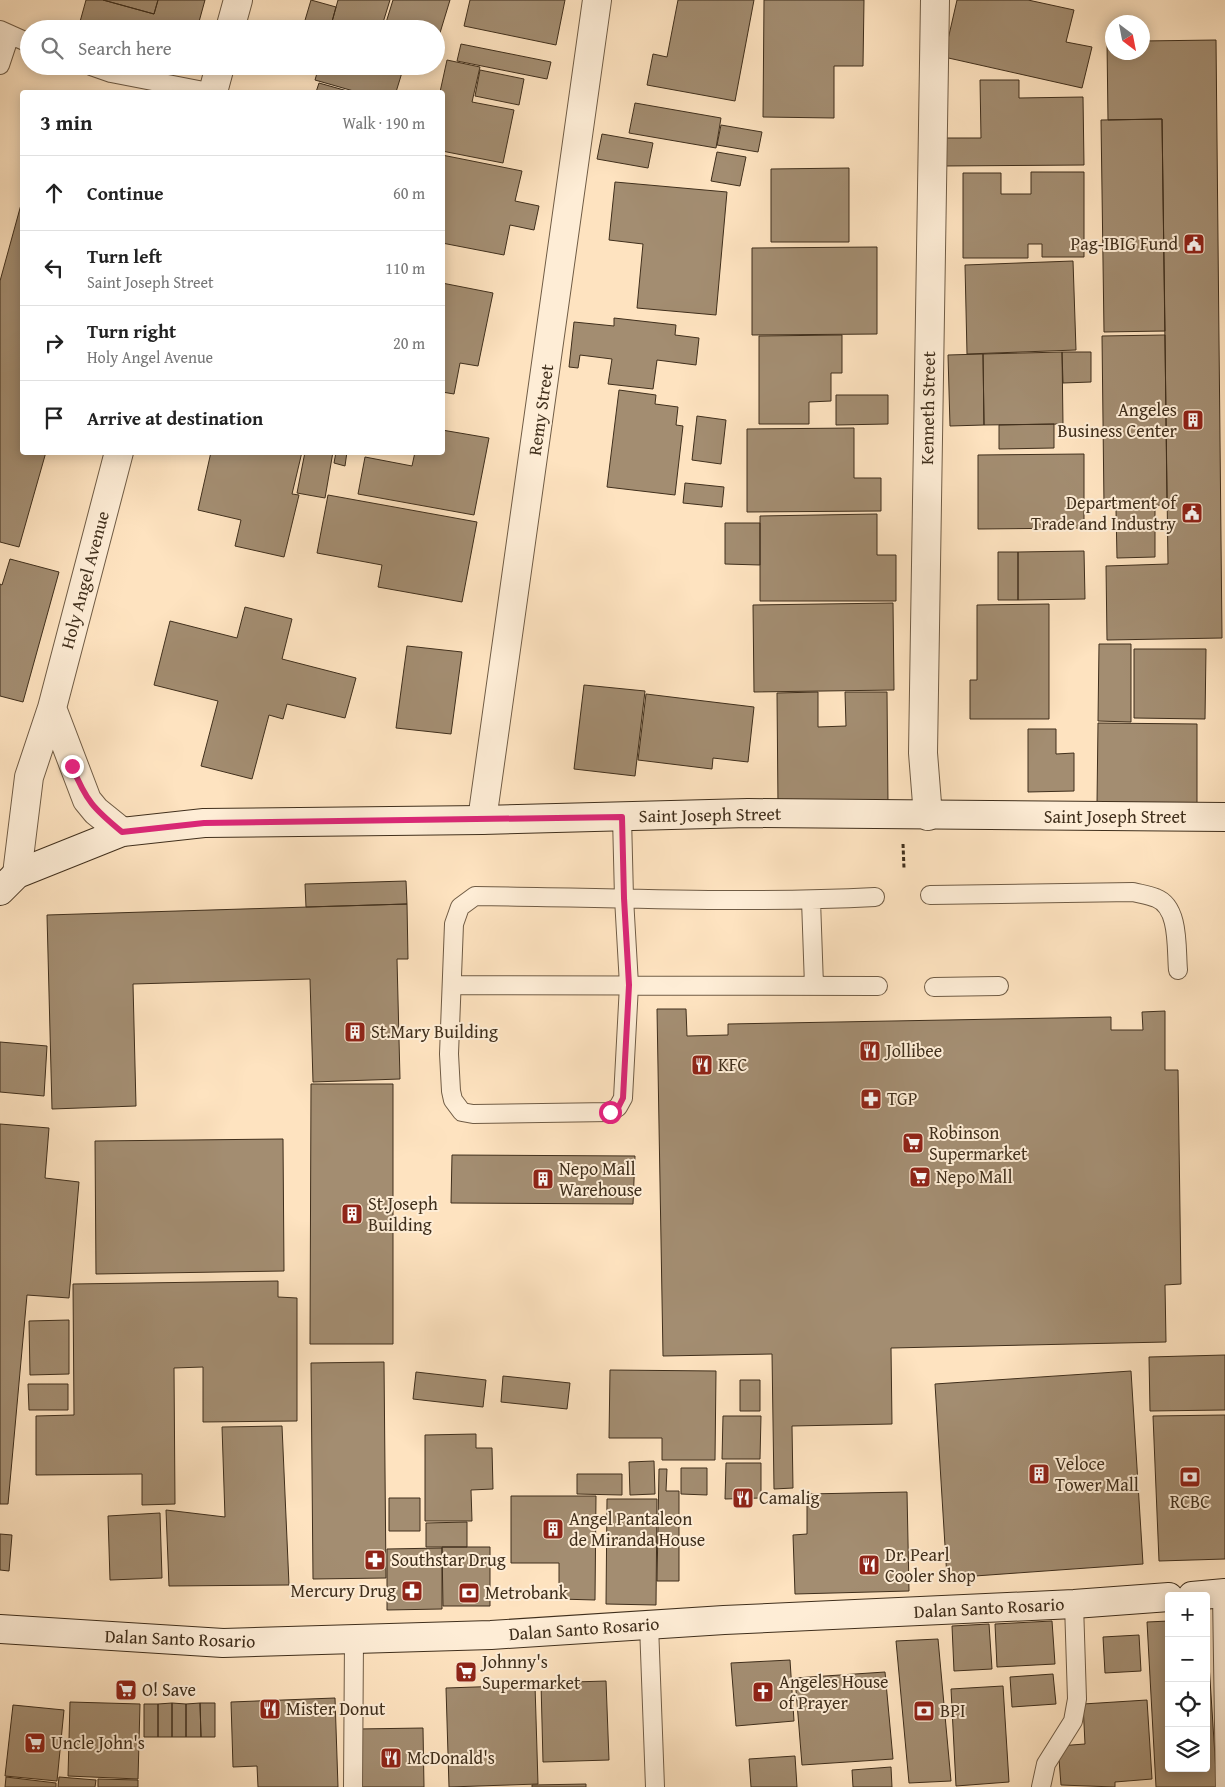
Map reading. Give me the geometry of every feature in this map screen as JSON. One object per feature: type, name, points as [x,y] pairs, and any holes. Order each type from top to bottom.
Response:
[{"type":"street","points":[[232,20],[238,0]]},
{"type":"street","name":"Remy Street","points":[[482,820],[598,0]]},
{"type":"street","name":"Kenneth Street","points":[[928,816],[923,753],[934,0]]},
{"type":"street","points":[[214,90],[218,75]]},
{"type":"street","name":"Holy Angel Avenue","points":[[8,883],[28,777],[52,708],[118,455]]},
{"type":"street","points":[[52,708],[84,795],[96,810],[122,832]]},
{"type":"street","name":"Saint Joseph Street","points":[[8,883],[122,832],[204,823],[482,820],[748,813],[1225,818]]},
{"type":"street","points":[[1210,1595],[1223,1594]]},
{"type":"street","name":"Dalan Santo Rosario","points":[[0,1629],[223,1644],[491,1635],[724,1620],[1074,1604],[1165,1597]]},
{"type":"lane","points":[[0,65],[5,32],[20,39]]},
{"type":"lane","points":[[121,75],[199,90]]},
{"type":"lane","points":[[622,817],[624,898],[629,985],[623,1098],[618,1108],[610,1112],[473,1114],[462,1112],[453,1100],[449,1054],[454,924],[460,907],[475,896],[624,898],[810,900],[875,897]]},
{"type":"lane","points":[[930,896],[1133,892],[1157,898],[1165,903],[1172,914],[1178,970]]},
{"type":"lane","points":[[810,900],[814,986]]},
{"type":"lane","points":[[452,986],[878,986]]},
{"type":"lane","points":[[934,987],[1000,986]]},
{"type":"lane","points":[[1223,1594],[1225,1787]]},
{"type":"lane","points":[[1041,1787],[1046,1764],[1073,1721],[1077,1699],[1074,1604]]},
{"type":"lane","points":[[649,1625],[655,1787]]},
{"type":"lane","points":[[352,1787],[354,1640]]},
{"type":"path","points":[[903,860],[904,868]]},
{"type":"building","points":[[86,0],[103,0],[154,14],[158,0],[205,0],[199,20],[80,20]]},
{"type":"building","points":[[103,0],[158,0],[154,14]]},
{"type":"building","points":[[311,0],[336,7],[332,20],[305,20]]},
{"type":"building","points":[[338,0],[390,0],[384,20],[332,20]]},
{"type":"building","points":[[393,0],[450,0],[444,20],[387,20]]},
{"type":"building","points":[[470,0],[565,0],[556,45],[464,26]]},
{"type":"building","points":[[678,0],[754,0],[735,101],[647,85],[653,54],[667,57]]},
{"type":"building","points":[[764,0],[864,0],[863,66],[834,66],[834,118],[763,117]]},
{"type":"building","points":[[957,0],[1028,0],[1074,10],[1066,42],[1092,47],[1082,88],[944,57]]},
{"type":"building","name":"Angeles Business Center","points":[[1216,40],[1222,638],[1107,640],[1106,566],[1168,564],[1162,119],[1108,120],[1107,60],[1150,60],[1150,41]]},
{"type":"building","points":[[461,44],[551,62],[547,79],[457,61]]},
{"type":"building","points":[[447,60],[480,67],[472,102],[514,110],[503,163],[445,152],[445,90],[440,90]]},
{"type":"building","points":[[480,70],[524,79],[519,105],[475,96]]},
{"type":"building","points":[[316,75],[401,75],[397,90],[350,90],[315,80]]},
{"type":"building","points":[[980,80],[1019,80],[1019,98],[1083,97],[1084,165],[942,166],[942,138],[981,138]]},
{"type":"building","points":[[319,83],[344,90],[317,90]]},
{"type":"building","points":[[635,103],[721,118],[716,148],[629,133]]},
{"type":"building","points":[[1162,119],[1165,331],[1104,332],[1101,120]]},
{"type":"building","points":[[721,125],[762,132],[758,152],[717,145]]},
{"type":"building","points":[[602,134],[653,143],[648,168],[597,159]]},
{"type":"building","points":[[717,152],[746,157],[740,186],[711,181]]},
{"type":"building","points":[[445,156],[522,171],[515,201],[539,206],[534,230],[510,225],[504,255],[445,244]]},
{"type":"building","points":[[849,168],[849,242],[771,242],[771,169]]},
{"type":"building","points":[[1031,172],[1084,172],[1084,257],[1042,257],[1042,244],[1028,244],[1028,258],[963,258],[963,173],[1001,173],[1001,194],[1031,194]]},
{"type":"building","points":[[615,182],[727,192],[716,315],[637,308],[643,244],[609,240]]},
{"type":"building","points":[[20,208],[20,455],[45,455],[19,547],[0,542],[0,281]]},
{"type":"building","points":[[877,247],[877,334],[752,335],[752,248]]},
{"type":"building","points":[[1073,261],[1076,350],[967,354],[965,265]]},
{"type":"building","points":[[445,284],[493,293],[478,366],[460,363],[454,394],[445,392]]},
{"type":"building","points":[[614,318],[676,325],[675,335],[699,338],[696,365],[657,360],[653,389],[608,384],[612,359],[580,355],[578,368],[569,367],[574,322],[614,326]]},
{"type":"building","points":[[842,335],[842,373],[831,373],[831,401],[809,402],[809,424],[759,424],[759,336]]},
{"type":"building","points":[[1165,335],[1167,505],[1104,506],[1102,336]]},
{"type":"building","points":[[1062,352],[1091,352],[1091,382],[1063,383]]},
{"type":"building","points":[[1062,352],[1063,424],[984,425],[983,354]]},
{"type":"building","points":[[983,354],[984,425],[950,426],[948,355]]},
{"type":"building","points":[[619,390],[656,395],[655,404],[678,407],[676,425],[683,426],[675,495],[607,487]]},
{"type":"building","points":[[836,395],[888,395],[888,424],[836,425]]},
{"type":"building","points":[[697,416],[726,420],[721,464],[692,460]]},
{"type":"building","points":[[1054,424],[1054,448],[999,449],[999,425]]},
{"type":"building","points":[[854,428],[854,478],[881,478],[881,511],[747,512],[747,429]]},
{"type":"building","points":[[445,431],[489,438],[474,515],[358,494],[365,457],[412,466],[414,455],[445,455]]},
{"type":"building","points":[[1084,454],[1084,528],[978,529],[978,455]]},
{"type":"building","points":[[210,455],[301,455],[292,494],[299,495],[284,557],[235,546],[241,520],[198,510]]},
{"type":"building","points":[[304,455],[332,455],[325,498],[297,493]]},
{"type":"building","points":[[335,455],[347,455],[345,466],[334,463]]},
{"type":"building","points":[[685,483],[724,487],[722,507],[683,503]]},
{"type":"building","points":[[328,495],[477,522],[462,602],[378,587],[382,565],[317,553]]},
{"type":"building","points":[[1155,509],[1155,557],[1117,558],[1116,510]]},
{"type":"building","points":[[877,514],[877,555],[896,555],[896,601],[760,601],[760,516]]},
{"type":"building","points":[[725,523],[760,523],[760,565],[725,564]]},
{"type":"building","points":[[1084,551],[1085,599],[1018,600],[1018,552]]},
{"type":"building","points":[[998,552],[1018,552],[1018,600],[998,600]]},
{"type":"building","points":[[10,559],[59,572],[23,702],[0,696],[0,584],[2,585]]},
{"type":"building","points":[[893,603],[894,690],[754,692],[753,605]]},
{"type":"building","points":[[1049,604],[1049,719],[970,719],[970,680],[977,680],[977,605]]},
{"type":"building","points":[[245,607],[292,619],[282,659],[356,678],[345,718],[287,704],[283,719],[269,715],[252,779],[201,766],[218,701],[154,685],[170,621],[237,638]]},
{"type":"building","points":[[1099,644],[1131,644],[1131,722],[1098,721]]},
{"type":"building","points":[[407,646],[462,652],[451,734],[396,728]]},
{"type":"building","points":[[1134,649],[1206,649],[1205,719],[1134,718]]},
{"type":"building","points":[[584,685],[645,691],[635,776],[574,769]]},
{"type":"building","points":[[818,692],[818,727],[846,726],[845,692],[887,692],[888,804],[778,805],[777,693]]},
{"type":"building","points":[[646,694],[754,707],[748,762],[713,758],[712,769],[638,760]]},
{"type":"building","points":[[1098,723],[1197,724],[1197,804],[1097,804]]},
{"type":"building","points":[[1028,729],[1056,729],[1056,754],[1074,753],[1074,791],[1028,792]]},
{"type":"building","points":[[406,881],[407,904],[306,907],[305,884]]},
{"type":"building","name":"St.Mary Building","points":[[407,904],[408,959],[397,959],[400,1079],[313,1082],[310,979],[133,984],[136,1106],[52,1109],[47,915]]},
{"type":"building","name":"Nepo Mall","points":[[657,1009],[686,1009],[687,1036],[728,1035],[728,1024],[1111,1017],[1111,1030],[1143,1030],[1142,1012],[1165,1011],[1165,1070],[1178,1070],[1181,1284],[1165,1285],[1166,1342],[891,1348],[892,1424],[792,1426],[793,1488],[774,1489],[772,1354],[663,1356]]},
{"type":"building","points":[[0,1042],[47,1046],[44,1096],[0,1092]]},
{"type":"building","name":"St.Joseph Building","points":[[311,1084],[393,1084],[393,1344],[310,1344]]},
{"type":"building","points":[[0,1124],[49,1128],[45,1178],[79,1182],[69,1298],[27,1295],[8,1504],[0,1504]]},
{"type":"building","points":[[283,1139],[284,1271],[96,1274],[95,1141]]},
{"type":"building","name":"Nepo Mall Warehouse","points":[[452,1155],[635,1156],[633,1204],[451,1203]]},
{"type":"building","points":[[278,1281],[278,1297],[297,1298],[297,1421],[203,1422],[203,1367],[174,1368],[175,1504],[142,1505],[142,1474],[36,1475],[36,1416],[74,1415],[73,1284]]},
{"type":"building","points":[[69,1320],[69,1374],[30,1375],[29,1321]]},
{"type":"building","points":[[1225,1355],[1225,1410],[1150,1411],[1149,1357]]},
{"type":"building","points":[[384,1362],[386,1578],[313,1579],[311,1363]]},
{"type":"building","points":[[610,1370],[716,1371],[715,1460],[662,1460],[662,1438],[609,1438]]},
{"type":"building","name":"Veloce Tower Mall","points":[[1131,1371],[1143,1564],[947,1578],[935,1384]]},
{"type":"building","points":[[416,1372],[486,1380],[483,1407],[413,1399]]},
{"type":"building","points":[[503,1376],[570,1383],[567,1409],[501,1402]]},
{"type":"building","points":[[740,1380],[760,1380],[760,1411],[740,1411]]},
{"type":"building","points":[[28,1384],[68,1384],[68,1410],[29,1410]]},
{"type":"building","name":"RCBC","points":[[1225,1415],[1225,1559],[1159,1561],[1153,1416]]},
{"type":"building","points":[[723,1416],[761,1416],[760,1459],[722,1459]]},
{"type":"building","points":[[282,1426],[289,1585],[169,1586],[166,1510],[225,1517],[222,1427]]},
{"type":"building","points":[[476,1434],[476,1448],[492,1448],[493,1489],[471,1490],[472,1521],[425,1521],[425,1435]]},
{"type":"building","points":[[654,1461],[655,1494],[630,1495],[629,1462]]},
{"type":"building","points":[[726,1463],[761,1463],[761,1498],[725,1499]]},
{"type":"building","points":[[681,1468],[707,1468],[707,1495],[681,1494]]},
{"type":"building","points":[[659,1469],[667,1469],[666,1491],[679,1491],[679,1581],[657,1581]]},
{"type":"building","points":[[577,1474],[622,1474],[622,1495],[577,1494]]},
{"type":"building","points":[[907,1492],[909,1591],[795,1594],[793,1535],[807,1534],[807,1494]]},
{"type":"building","name":"Angel Pantaleon de Miranda House","points":[[511,1496],[596,1496],[595,1600],[559,1599],[559,1563],[511,1563]]},
{"type":"building","points":[[389,1498],[420,1498],[420,1531],[389,1531]]},
{"type":"building","points":[[607,1499],[657,1499],[656,1605],[606,1604]]},
{"type":"building","points":[[160,1513],[162,1578],[110,1580],[108,1516]]},
{"type":"building","points":[[467,1522],[467,1547],[426,1547],[426,1523]]},
{"type":"building","points":[[0,1534],[12,1535],[9,1571],[0,1570]]},
{"type":"building","points":[[442,1547],[490,1547],[490,1606],[443,1606]]},
{"type":"building","points":[[442,1548],[442,1609],[387,1610],[387,1549]]},
{"type":"building","points":[[1052,1621],[1055,1664],[997,1667],[995,1624]]},
{"type":"building","points":[[1165,1621],[1165,1772],[1210,1772],[1210,1679],[1217,1787],[1156,1787],[1147,1622]]},
{"type":"building","points":[[989,1624],[992,1669],[954,1671],[952,1626]]},
{"type":"building","points":[[1139,1635],[1141,1671],[1105,1673],[1103,1637]]},
{"type":"building","name":"BPI","points":[[938,1639],[951,1781],[909,1783],[896,1641]]},
{"type":"building","name":"Angeles House of Prayer","points":[[790,1660],[794,1721],[736,1726],[731,1663]]},
{"type":"building","points":[[885,1672],[893,1759],[802,1765],[795,1678]]},
{"type":"building","points":[[1053,1674],[1056,1704],[1012,1707],[1010,1677]]},
{"type":"building","points":[[606,1681],[609,1760],[543,1762],[541,1683]]},
{"type":"building","points":[[535,1685],[538,1784],[449,1787],[446,1688]]},
{"type":"building","points":[[1003,1686],[1009,1782],[956,1786],[951,1689]]},
{"type":"building","points":[[335,1698],[338,1787],[258,1787],[257,1766],[233,1767],[231,1702]]},
{"type":"building","points":[[1147,1700],[1152,1779],[1115,1782],[1115,1787],[1061,1785],[1058,1746],[1085,1744],[1083,1704]]},
{"type":"building","points":[[70,1702],[140,1704],[138,1779],[68,1776]]},
{"type":"building","points":[[172,1703],[186,1704],[186,1737],[172,1737]]},
{"type":"building","points":[[172,1703],[172,1737],[158,1737],[158,1704]]},
{"type":"building","points":[[200,1703],[215,1703],[215,1737],[201,1737]]},
{"type":"building","points":[[200,1703],[201,1737],[186,1737],[186,1704]]},
{"type":"building","points":[[144,1704],[158,1704],[158,1737],[144,1737]]},
{"type":"building","name":"Uncle John's","points":[[13,1705],[64,1710],[57,1781],[5,1776]]},
{"type":"building","name":"McDonald's","points":[[423,1728],[424,1787],[359,1787],[358,1729]]},
{"type":"building","points":[[795,1756],[797,1787],[751,1787],[749,1759]]},
{"type":"building","points":[[891,1767],[892,1787],[853,1787],[852,1770]]},
{"type":"building","points":[[6,1777],[56,1783],[56,1787],[5,1787]]},
{"type":"building","points":[[59,1777],[96,1780],[95,1787],[58,1787]]},
{"type":"building","points":[[98,1779],[138,1780],[138,1787],[98,1787]]},
{"type":"building","points":[[586,1784],[586,1787],[532,1787],[532,1785]]},
{"type":"place","name":"Pag-IBIG Fund","points":[[1194,244]]},
{"type":"place","name":"Angeles Business Center","points":[[1193,420]]},
{"type":"place","name":"Department of Trade and Industry","points":[[1192,513]]},
{"type":"place","name":"St.Mary Building","points":[[355,1032]]},
{"type":"place","name":"Jollibee","points":[[870,1051]]},
{"type":"place","name":"KFC","points":[[702,1065]]},
{"type":"place","name":"TGP","points":[[871,1099]]},
{"type":"place","name":"Robinson Supermarket","points":[[913,1143]]},
{"type":"place","name":"Nepo Mall","points":[[920,1177]]},
{"type":"place","name":"Nepo Mall Warehouse","points":[[543,1179]]},
{"type":"place","name":"St.Joseph Building","points":[[352,1214]]},
{"type":"place","name":"Veloce Tower Mall","points":[[1039,1474]]},
{"type":"place","name":"RCBC","points":[[1190,1477]]},
{"type":"place","name":"Camalig","points":[[743,1498]]},
{"type":"place","name":"Angel Pantaleon de Miranda House","points":[[553,1529]]},
{"type":"place","name":"Southstar Drug","points":[[375,1560]]},
{"type":"place","name":"Dr. Pearl Cooler Shop","points":[[869,1565]]},
{"type":"place","name":"Mercury Drug","points":[[412,1591]]},
{"type":"place","name":"Metrobank","points":[[469,1593]]},
{"type":"place","name":"Johnny's Supermarket","points":[[466,1672]]},
{"type":"place","name":"O! Save","points":[[126,1690]]},
{"type":"place","name":"Angeles House of Prayer","points":[[763,1692]]},
{"type":"place","name":"Mister Donut","points":[[270,1709]]},
{"type":"place","name":"BPI","points":[[924,1711]]},
{"type":"place","name":"Uncle John's","points":[[35,1743]]},
{"type":"place","name":"McDonald's","points":[[391,1758]]},
{"type":"route","points":[[72,766],[87,800],[122,832],[204,823],[622,817],[622,866],[629,985],[623,1098],[618,1108],[610,1112]]}]
